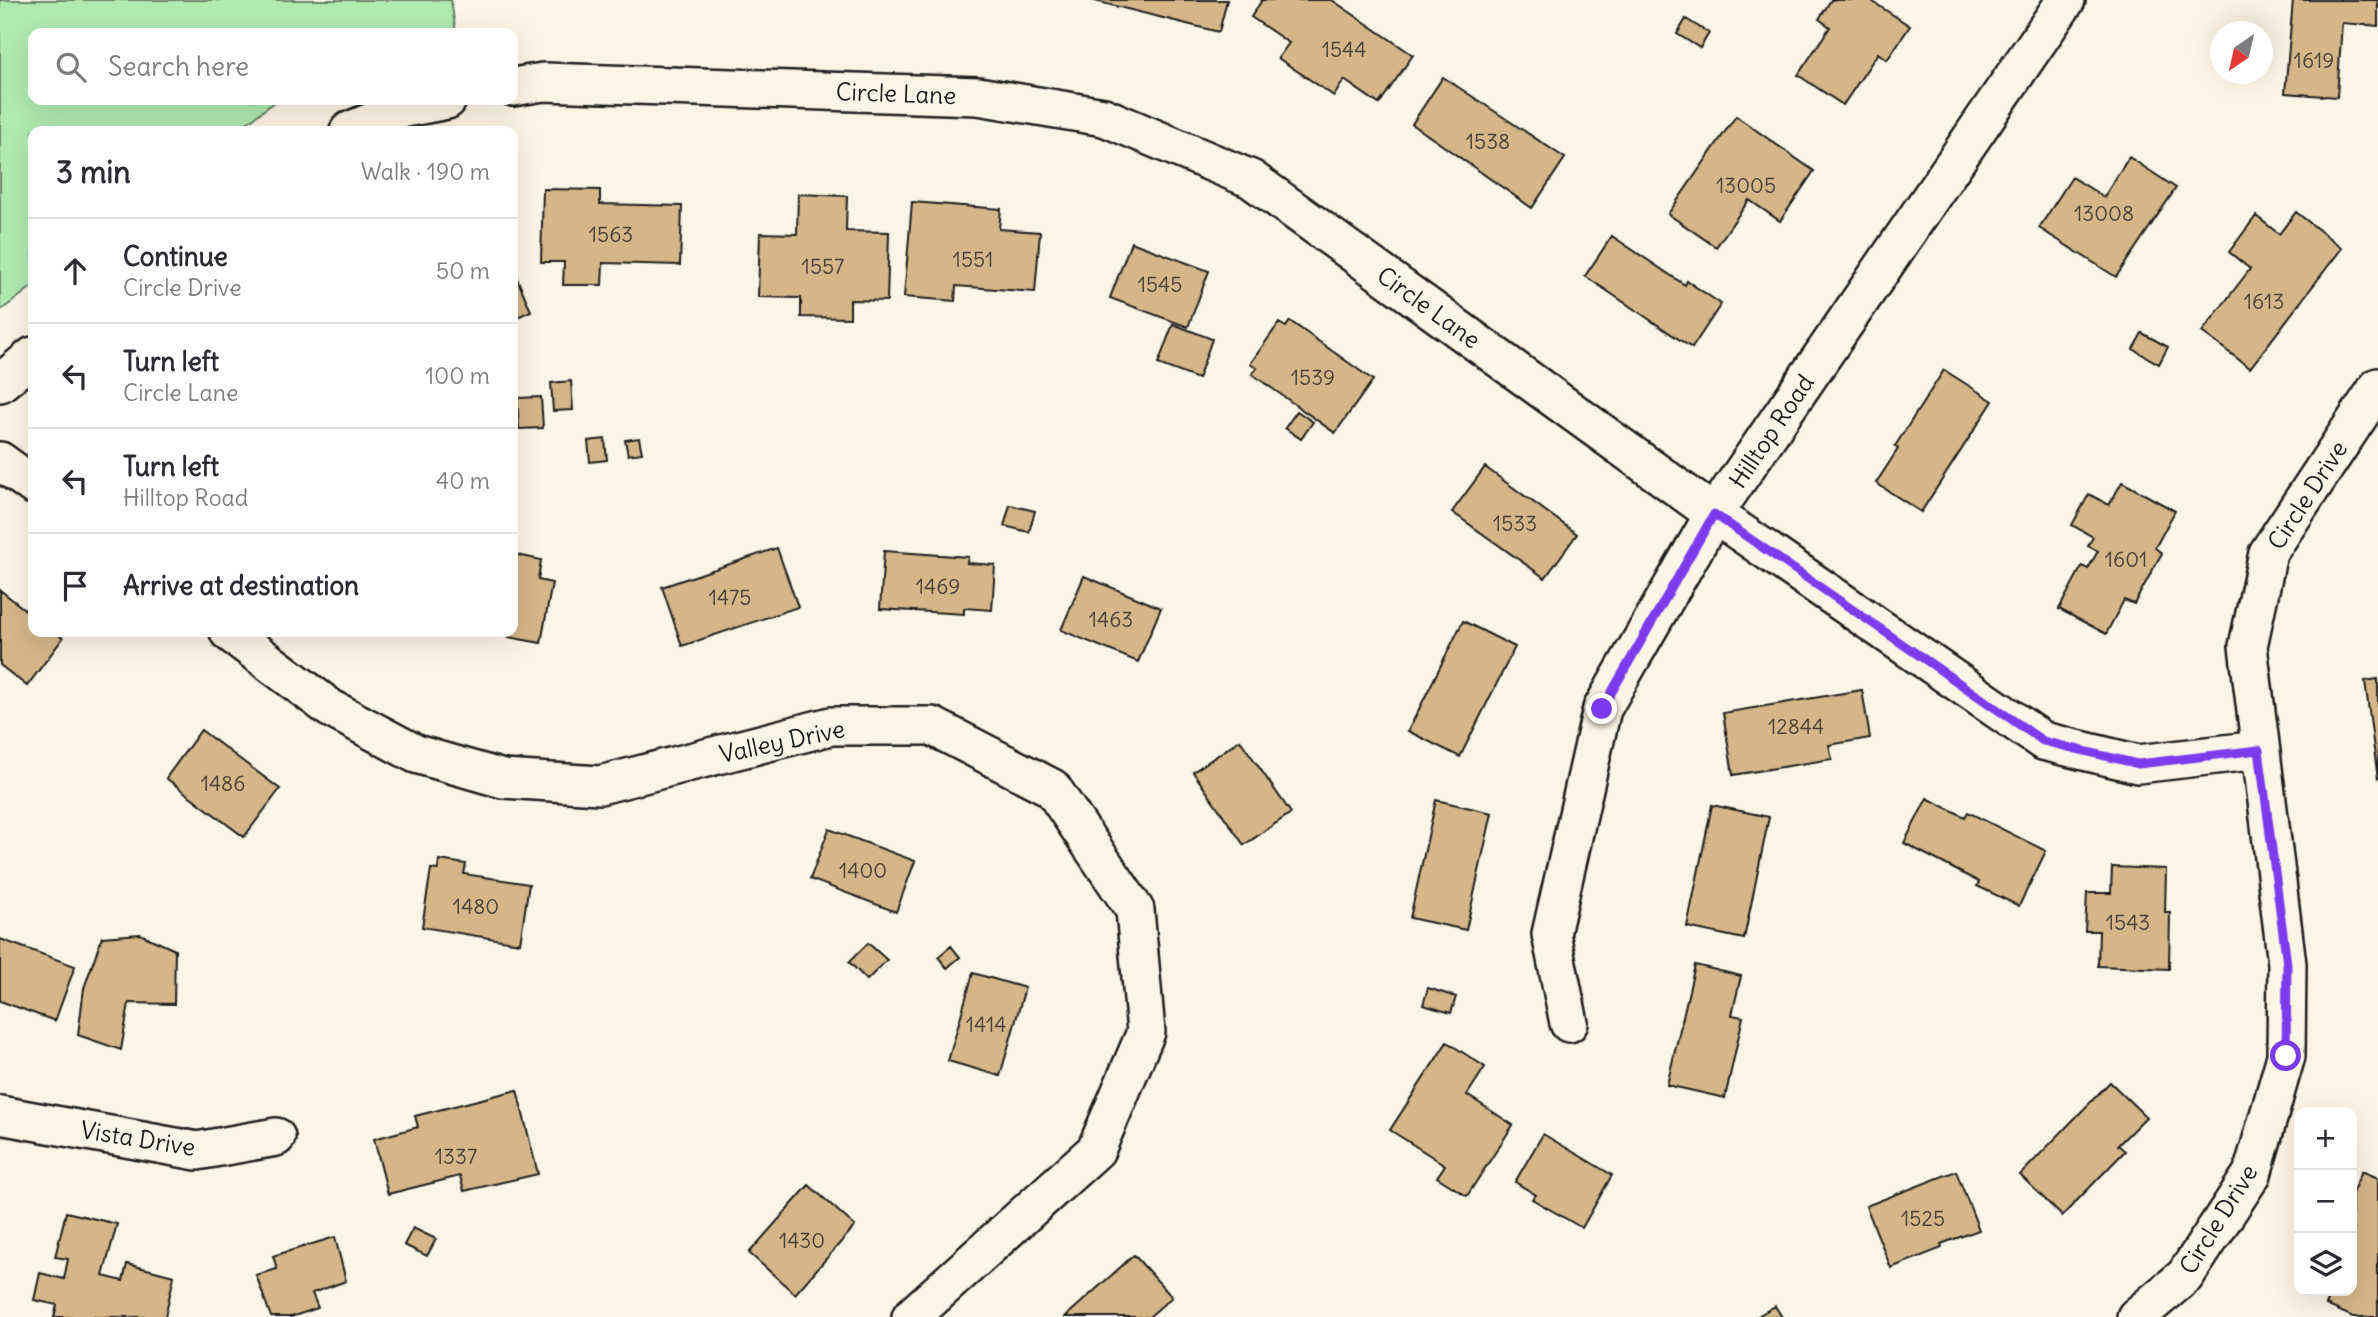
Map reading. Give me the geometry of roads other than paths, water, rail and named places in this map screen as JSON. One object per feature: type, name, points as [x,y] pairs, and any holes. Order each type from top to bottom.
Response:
[{"type":"street","name":"Hilltop Road","points":[[1569,1023],[1551,934],[1602,709],[1714,514],[2066,0]]},
{"type":"street","name":"Circle Lane","points":[[518,86],[542,82],[978,96],[1104,117],[1251,179],[1714,514],[2043,741],[2138,764],[2259,750]]},
{"type":"street","points":[[361,126],[405,108],[421,105]]},
{"type":"street","points":[[0,383],[28,360]]},
{"type":"street","name":"Circle Drive","points":[[2136,1317],[2185,1276],[2252,1174],[2286,1056],[2287,964],[2259,750],[2249,646],[2268,553],[2378,387]]},
{"type":"street","points":[[0,461],[28,481]]},
{"type":"street","name":"Valley Drive","points":[[236,637],[330,708],[391,741],[416,754],[503,779],[600,785],[831,726],[932,726],[1052,788],[1136,910],[1146,1032],[1096,1150],[911,1317]]},
{"type":"street","name":"Vista Drive","points":[[0,1115],[197,1151],[276,1137]]}]
